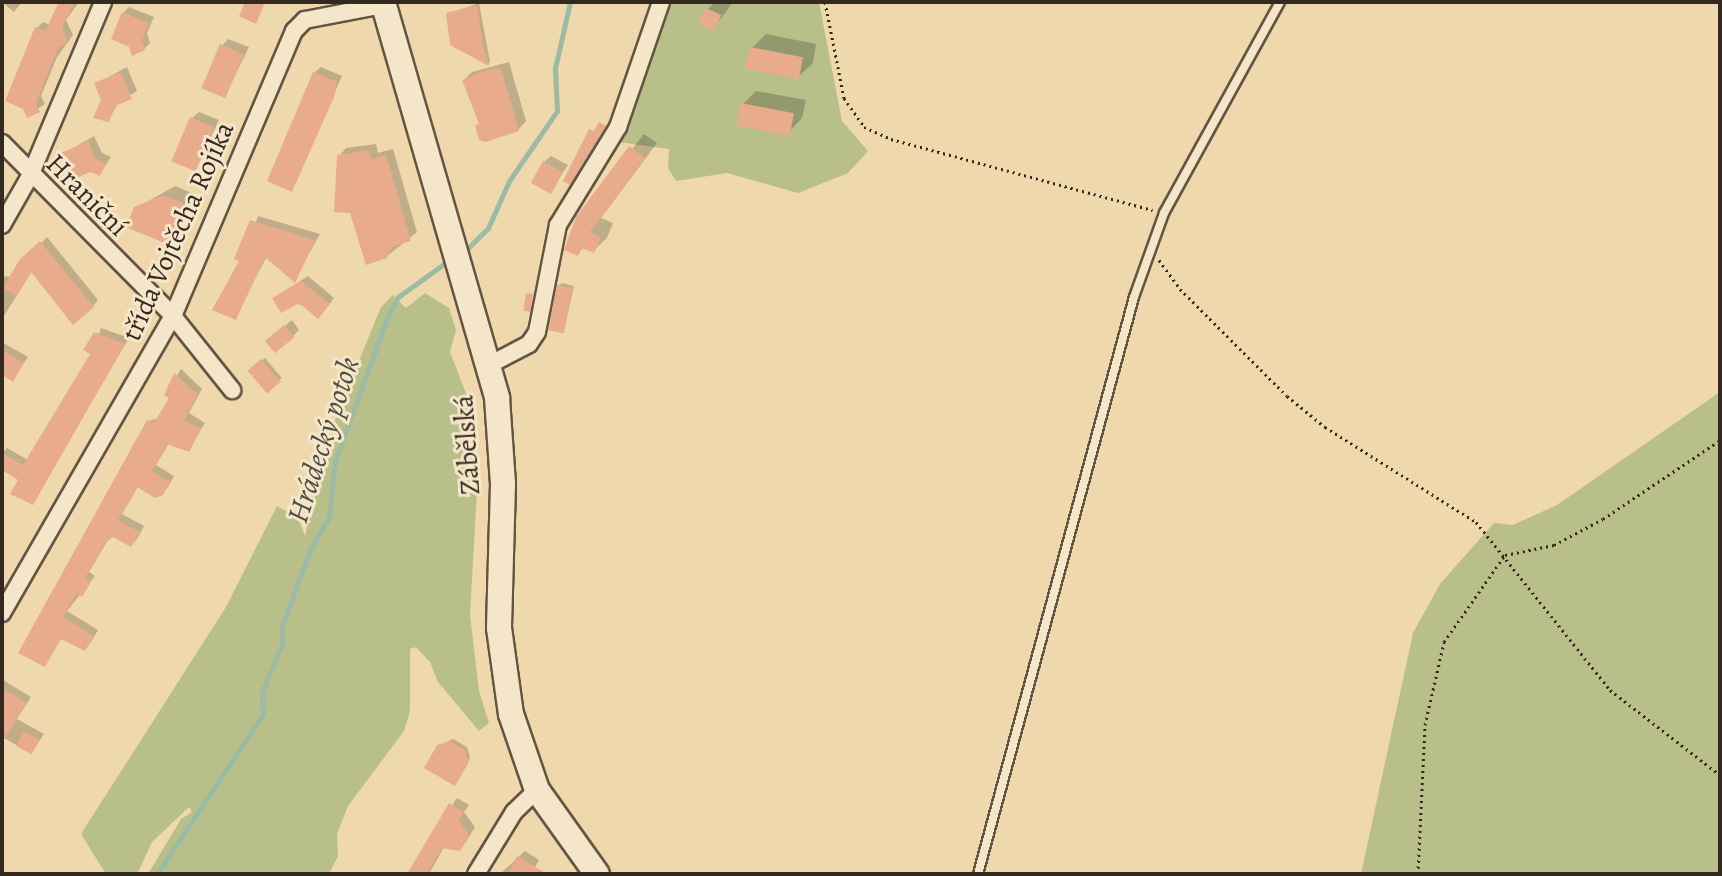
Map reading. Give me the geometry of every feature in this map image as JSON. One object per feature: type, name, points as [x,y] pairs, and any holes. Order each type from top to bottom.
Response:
[{"type":"main road","name":"Zábělská","points":[[383,4],[489,365],[500,418],[501,652],[511,714],[537,790],[597,874]]},
{"type":"street","points":[[2,225],[30,176],[103,2]]},
{"type":"street","points":[[489,365],[519,351],[537,332],[558,225],[618,127],[661,2]]},
{"type":"street","name":"třída Vojtěcha Rojíka","points":[[2,613],[173,316],[294,31],[305,20],[383,4]]},
{"type":"street","name":"Hraniční","points":[[2,143],[30,176],[173,316],[232,390]]},
{"type":"street","points":[[476,874],[514,812],[537,790]]},
{"type":"lane","points":[[978,874],[1151,249],[1164,213],[1243,78],[1280,2]]},
{"type":"path","points":[[825,2],[844,98],[864,127],[891,139],[1164,213]]},
{"type":"path","points":[[1151,249],[1180,289],[1287,396],[1325,427],[1476,522],[1610,690],[1720,775]]},
{"type":"path","points":[[1418,874],[1425,725],[1444,642],[1505,555],[1554,545],[1591,526],[1720,440]]},
{"type":"green space","points":[[670,2],[819,2],[842,121],[868,151],[848,173],[798,193],[727,173],[676,181],[668,168],[669,149],[618,142]]},
{"type":"green space","points":[[425,293],[449,308],[456,330],[450,352],[472,409],[478,472],[470,615],[479,691],[489,723],[479,731],[438,682],[430,662],[416,647],[410,649],[410,711],[404,731],[348,806],[337,834],[338,856],[329,874],[148,874],[181,819],[192,812],[189,807],[152,842],[137,874],[106,874],[81,834],[226,607],[277,506],[298,518],[305,536],[336,417],[381,307],[393,295],[406,308]]},
{"type":"green space","points":[[1720,392],[1720,874],[1361,874],[1413,633],[1440,584],[1494,523],[1513,525],[1557,505]]},
{"type":"building","points":[[59,2],[75,2],[62,27],[68,43],[59,47],[51,65],[36,103],[40,112],[27,118],[23,109],[5,101],[35,27],[45,31]]},
{"type":"building","points":[[245,2],[265,2],[256,24],[239,16]]},
{"type":"building","points":[[477,5],[489,66],[450,45],[446,13]]},
{"type":"building","points":[[706,8],[721,15],[714,31],[699,23]]},
{"type":"building","points":[[122,12],[149,23],[142,41],[145,50],[132,56],[129,47],[111,39]]},
{"type":"building","points":[[220,44],[244,54],[225,98],[201,88]]},
{"type":"building","points":[[750,47],[803,57],[799,79],[746,69]]},
{"type":"building","points":[[489,69],[501,69],[519,131],[485,142],[479,140],[475,125],[479,124],[462,80]]},
{"type":"building","points":[[121,72],[132,99],[115,106],[109,122],[93,118],[101,100],[94,83]]},
{"type":"building","points":[[313,72],[337,82],[334,97],[292,192],[267,181]]},
{"type":"building","points":[[741,103],[794,113],[790,136],[737,126]]},
{"type":"building","points":[[190,117],[214,127],[195,171],[171,161]]},
{"type":"building","points":[[599,122],[606,126],[570,185],[563,181],[589,129],[594,131]]},
{"type":"building","points":[[88,141],[96,159],[106,163],[100,176],[90,172],[72,180],[61,153]]},
{"type":"building","points":[[629,146],[645,158],[590,232],[601,237],[594,253],[582,248],[578,256],[564,250],[576,217]]},
{"type":"building","points":[[369,150],[371,159],[386,155],[411,241],[392,247],[387,258],[366,265],[350,213],[334,212],[337,155]]},
{"type":"building","points":[[543,161],[563,172],[551,194],[531,183]]},
{"type":"building","points":[[163,195],[183,203],[167,244],[126,227],[134,207]]},
{"type":"building","points":[[250,220],[315,240],[295,283],[265,257],[236,320],[212,310],[239,261],[234,259]]},
{"type":"building","points":[[40,241],[94,307],[73,325],[31,272],[17,296],[3,288],[20,259]]},
{"type":"building","points":[[301,281],[330,304],[318,319],[299,303],[281,313],[272,298]]},
{"type":"building","points":[[557,285],[573,288],[564,333],[548,330]]},
{"type":"building","points":[[526,293],[533,294],[530,312],[523,311]]},
{"type":"building","points":[[284,325],[294,337],[275,353],[265,341]]},
{"type":"building","points":[[94,332],[125,344],[33,505],[10,494],[18,480],[2,470],[2,453],[23,465],[90,354],[83,350]]},
{"type":"building","points":[[2,350],[24,363],[13,382],[2,375]]},
{"type":"building","points":[[261,359],[281,382],[267,393],[247,371]]},
{"type":"building","points":[[174,373],[198,395],[184,420],[201,429],[189,452],[167,444],[152,471],[170,482],[163,495],[155,498],[137,487],[118,520],[140,532],[131,547],[113,537],[105,543],[85,578],[91,582],[82,597],[76,594],[63,617],[94,636],[85,651],[61,639],[45,667],[18,653],[147,420],[154,423],[169,398],[164,395]]},
{"type":"building","points":[[2,688],[27,703],[2,742]]},
{"type":"building","points":[[24,731],[40,740],[32,755],[16,746]]},
{"type":"building","points":[[450,741],[465,750],[469,762],[455,786],[424,768],[437,745]]},
{"type":"building","points":[[449,803],[464,812],[459,820],[469,835],[465,843],[460,851],[442,848],[427,874],[407,874]]},
{"type":"building","points":[[517,856],[547,874],[507,874]]},
{"type":"waterway","name":"Hrádecký potok","points":[[464,252],[488,228],[509,181],[557,111],[555,68],[570,2]]},
{"type":"waterway","name":"Hrádecký potok","points":[[157,874],[263,714],[262,693],[282,643],[282,626],[310,550],[329,517],[335,461],[388,315],[398,297],[448,261]]}]
